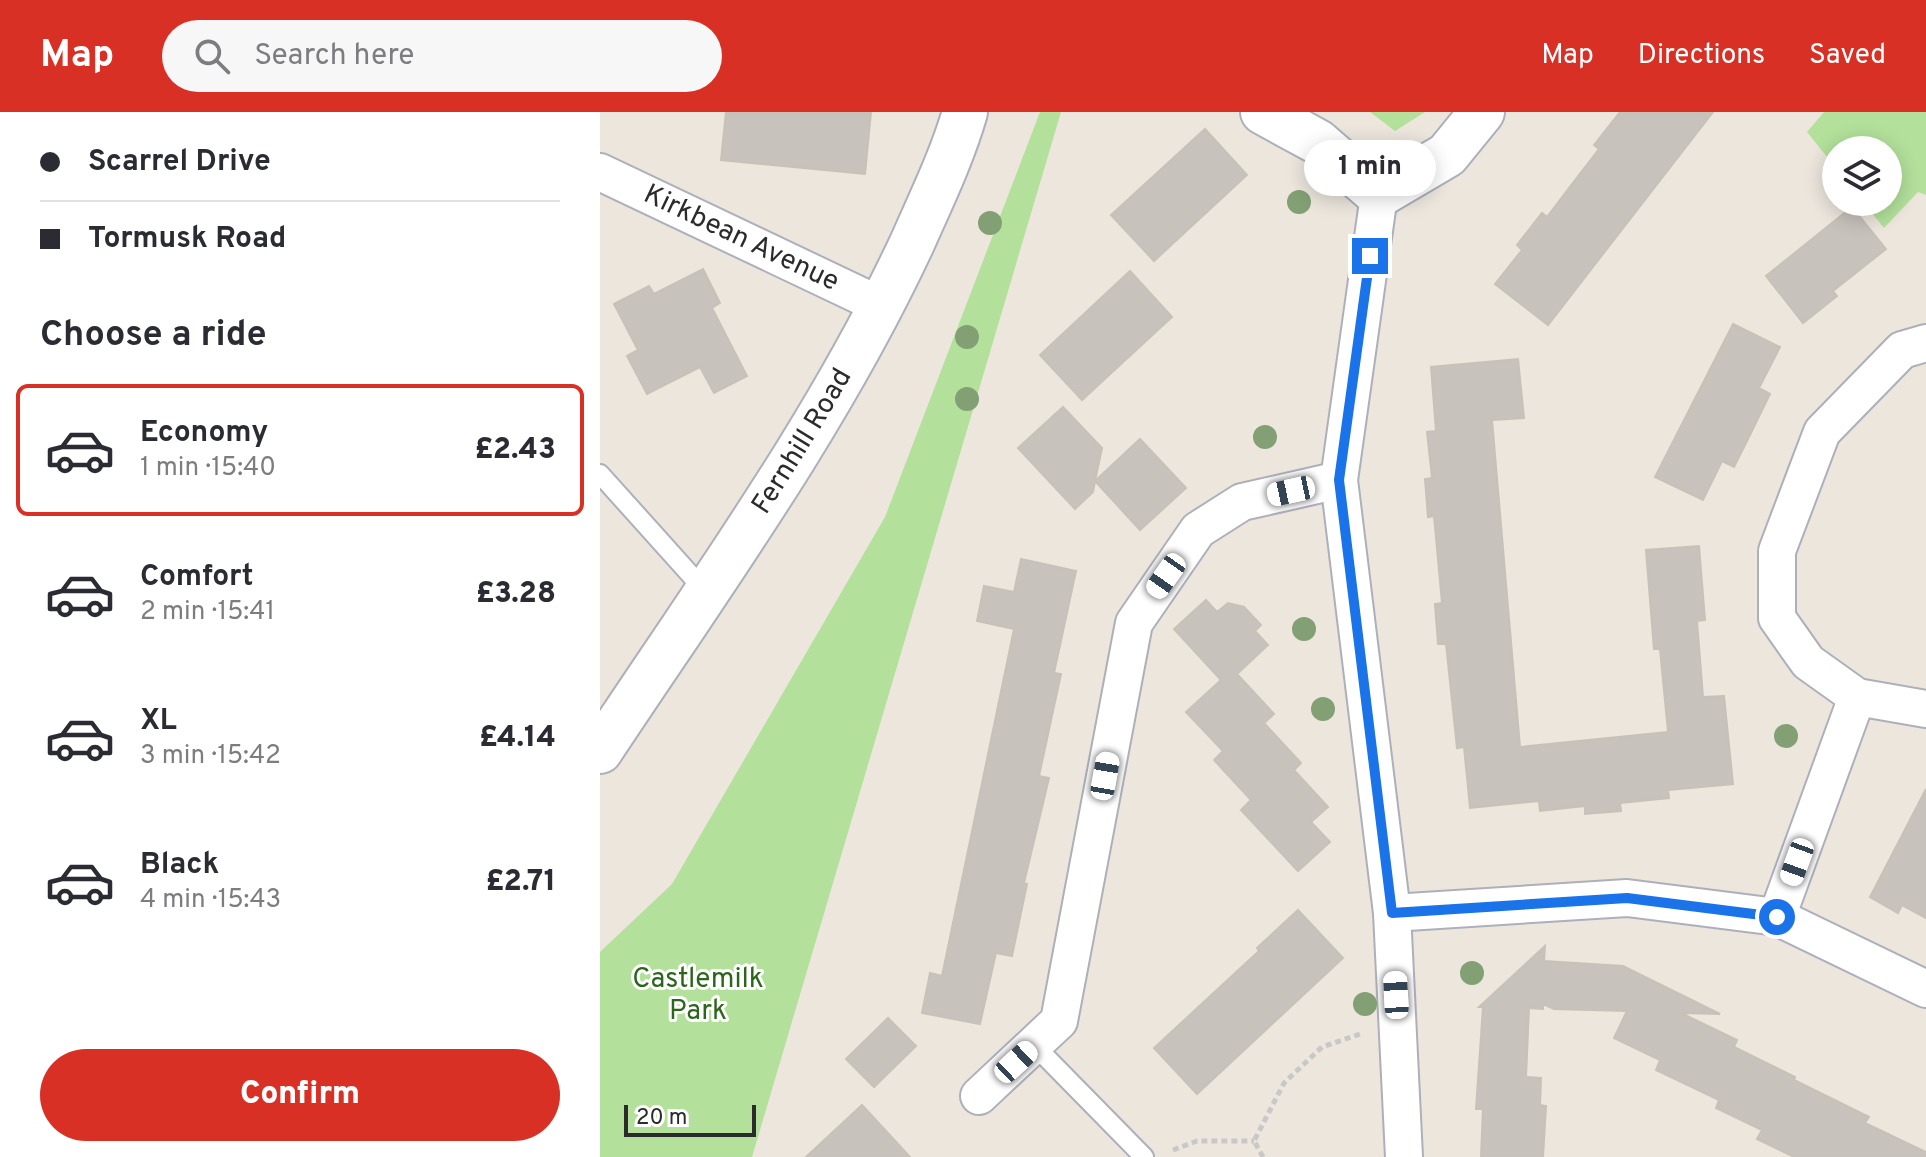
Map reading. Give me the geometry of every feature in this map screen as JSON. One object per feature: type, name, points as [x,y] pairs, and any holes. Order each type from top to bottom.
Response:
[{"type":"street","name":"Fernhill Road","points":[[600,751],[830,402],[882,306],[955,149],[965,112]]},
{"type":"street","points":[[1263,112],[1318,142],[1379,195]]},
{"type":"street","points":[[1379,195],[1447,155],[1482,112]]},
{"type":"street","name":"Kirkbean Avenue","points":[[600,172],[882,306]]},
{"type":"street","points":[[1379,195],[1339,480],[1392,913],[1404,1157]]},
{"type":"street","points":[[1926,343],[1902,350],[1822,432],[1777,551],[1777,618],[1808,662],[1857,697],[1926,709]]},
{"type":"street","points":[[979,1096],[1059,1021],[1134,623],[1198,530],[1242,502],[1339,480]]},
{"type":"street","points":[[1777,917],[1857,697]]},
{"type":"street","points":[[1392,913],[1627,898],[1777,917],[1926,989]]},
{"type":"lane","points":[[600,474],[706,592]]},
{"type":"lane","points":[[1034,1045],[1144,1157]]},
{"type":"path","points":[[1254,1141],[1284,1083],[1322,1047],[1397,1022]]},
{"type":"path","points":[[1169,1152],[1197,1141],[1254,1141]]},
{"type":"path","points":[[1254,1141],[1263,1157]]},
{"type":"green space","name":"Castlemilk Park","points":[[1040,112],[1061,112],[752,1157],[600,1157],[600,952],[672,884],[885,517]]},
{"type":"green space","points":[[1370,112],[1425,112],[1395,131]]},
{"type":"green space","points":[[1824,112],[1926,112],[1926,195],[1918,192],[1902,209],[1902,136],[1822,136],[1822,151],[1807,132]]},
{"type":"green space","points":[[1874,216],[1895,216],[1884,228]]},
{"type":"building","points":[[726,112],[871,112],[865,174],[721,160]]},
{"type":"building","points":[[1620,112],[1713,112],[1548,325],[1495,284],[1522,250],[1517,245],[1542,213],[1547,217],[1599,149],[1594,145]]},
{"type":"building","points":[[1205,129],[1247,175],[1154,261],[1111,215]]},
{"type":"building","points":[[1841,216],[1859,216],[1886,249],[1833,291],[1837,296],[1803,323],[1766,276]]},
{"type":"building","points":[[703,269],[720,303],[712,308],[747,376],[714,393],[700,367],[647,394],[627,356],[638,350],[614,304],[649,286],[654,294]]},
{"type":"building","points":[[1130,271],[1172,317],[1082,400],[1040,355]]},
{"type":"building","points":[[1733,324],[1780,347],[1759,388],[1770,394],[1734,467],[1722,461],[1703,500],[1655,477]]},
{"type":"building","points":[[1518,359],[1524,418],[1492,420],[1520,747],[1668,732],[1660,649],[1654,649],[1646,550],[1699,546],[1705,620],[1697,621],[1703,697],[1724,696],[1733,784],[1668,790],[1669,798],[1620,803],[1621,811],[1585,814],[1585,806],[1540,811],[1539,801],[1470,808],[1464,747],[1457,748],[1446,644],[1438,644],[1435,604],[1442,603],[1434,516],[1428,517],[1425,479],[1432,478],[1427,432],[1436,431],[1431,367]]},
{"type":"building","points":[[1063,407],[1102,448],[1093,492],[1075,509],[1018,448]]},
{"type":"building","points":[[1140,439],[1186,488],[1140,530],[1095,481]]},
{"type":"building","points":[[1021,559],[1076,571],[1054,673],[1061,674],[1039,776],[1049,778],[1024,883],[1027,884],[1012,956],[996,953],[980,1024],[922,1013],[930,973],[942,976],[1014,629],[977,621],[984,586],[1014,592]]},
{"type":"building","points":[[1206,600],[1217,612],[1228,603],[1244,607],[1261,625],[1255,631],[1268,645],[1237,674],[1274,714],[1264,723],[1301,763],[1294,770],[1328,807],[1311,822],[1330,842],[1298,871],[1241,810],[1251,800],[1214,760],[1223,751],[1186,712],[1221,680],[1174,629]]},
{"type":"building","points":[[1926,789],[1926,918],[1902,905],[1898,913],[1870,897]]},
{"type":"building","points":[[1298,910],[1343,958],[1197,1094],[1154,1048],[1259,951],[1257,948]]},
{"type":"building","points":[[1545,946],[1544,961],[1623,966],[1720,1014],[1681,1013],[1737,1040],[1734,1047],[1869,1117],[1865,1123],[1926,1152],[1926,1157],[1794,1157],[1757,1139],[1762,1130],[1716,1108],[1719,1100],[1656,1070],[1660,1060],[1614,1038],[1627,1011],[1554,1009],[1543,1004],[1543,1009],[1529,1008],[1526,1077],[1541,1078],[1540,1105],[1546,1106],[1543,1157],[1481,1157],[1483,1109],[1476,1109],[1483,1007],[1479,1007]]},
{"type":"building","points":[[888,1018],[916,1046],[874,1087],[846,1059]]},
{"type":"building","points":[[862,1105],[910,1157],[806,1157]]},
{"type":"route","points":[[1370,256],[1339,480],[1392,913],[1627,898],[1777,917]]}]
